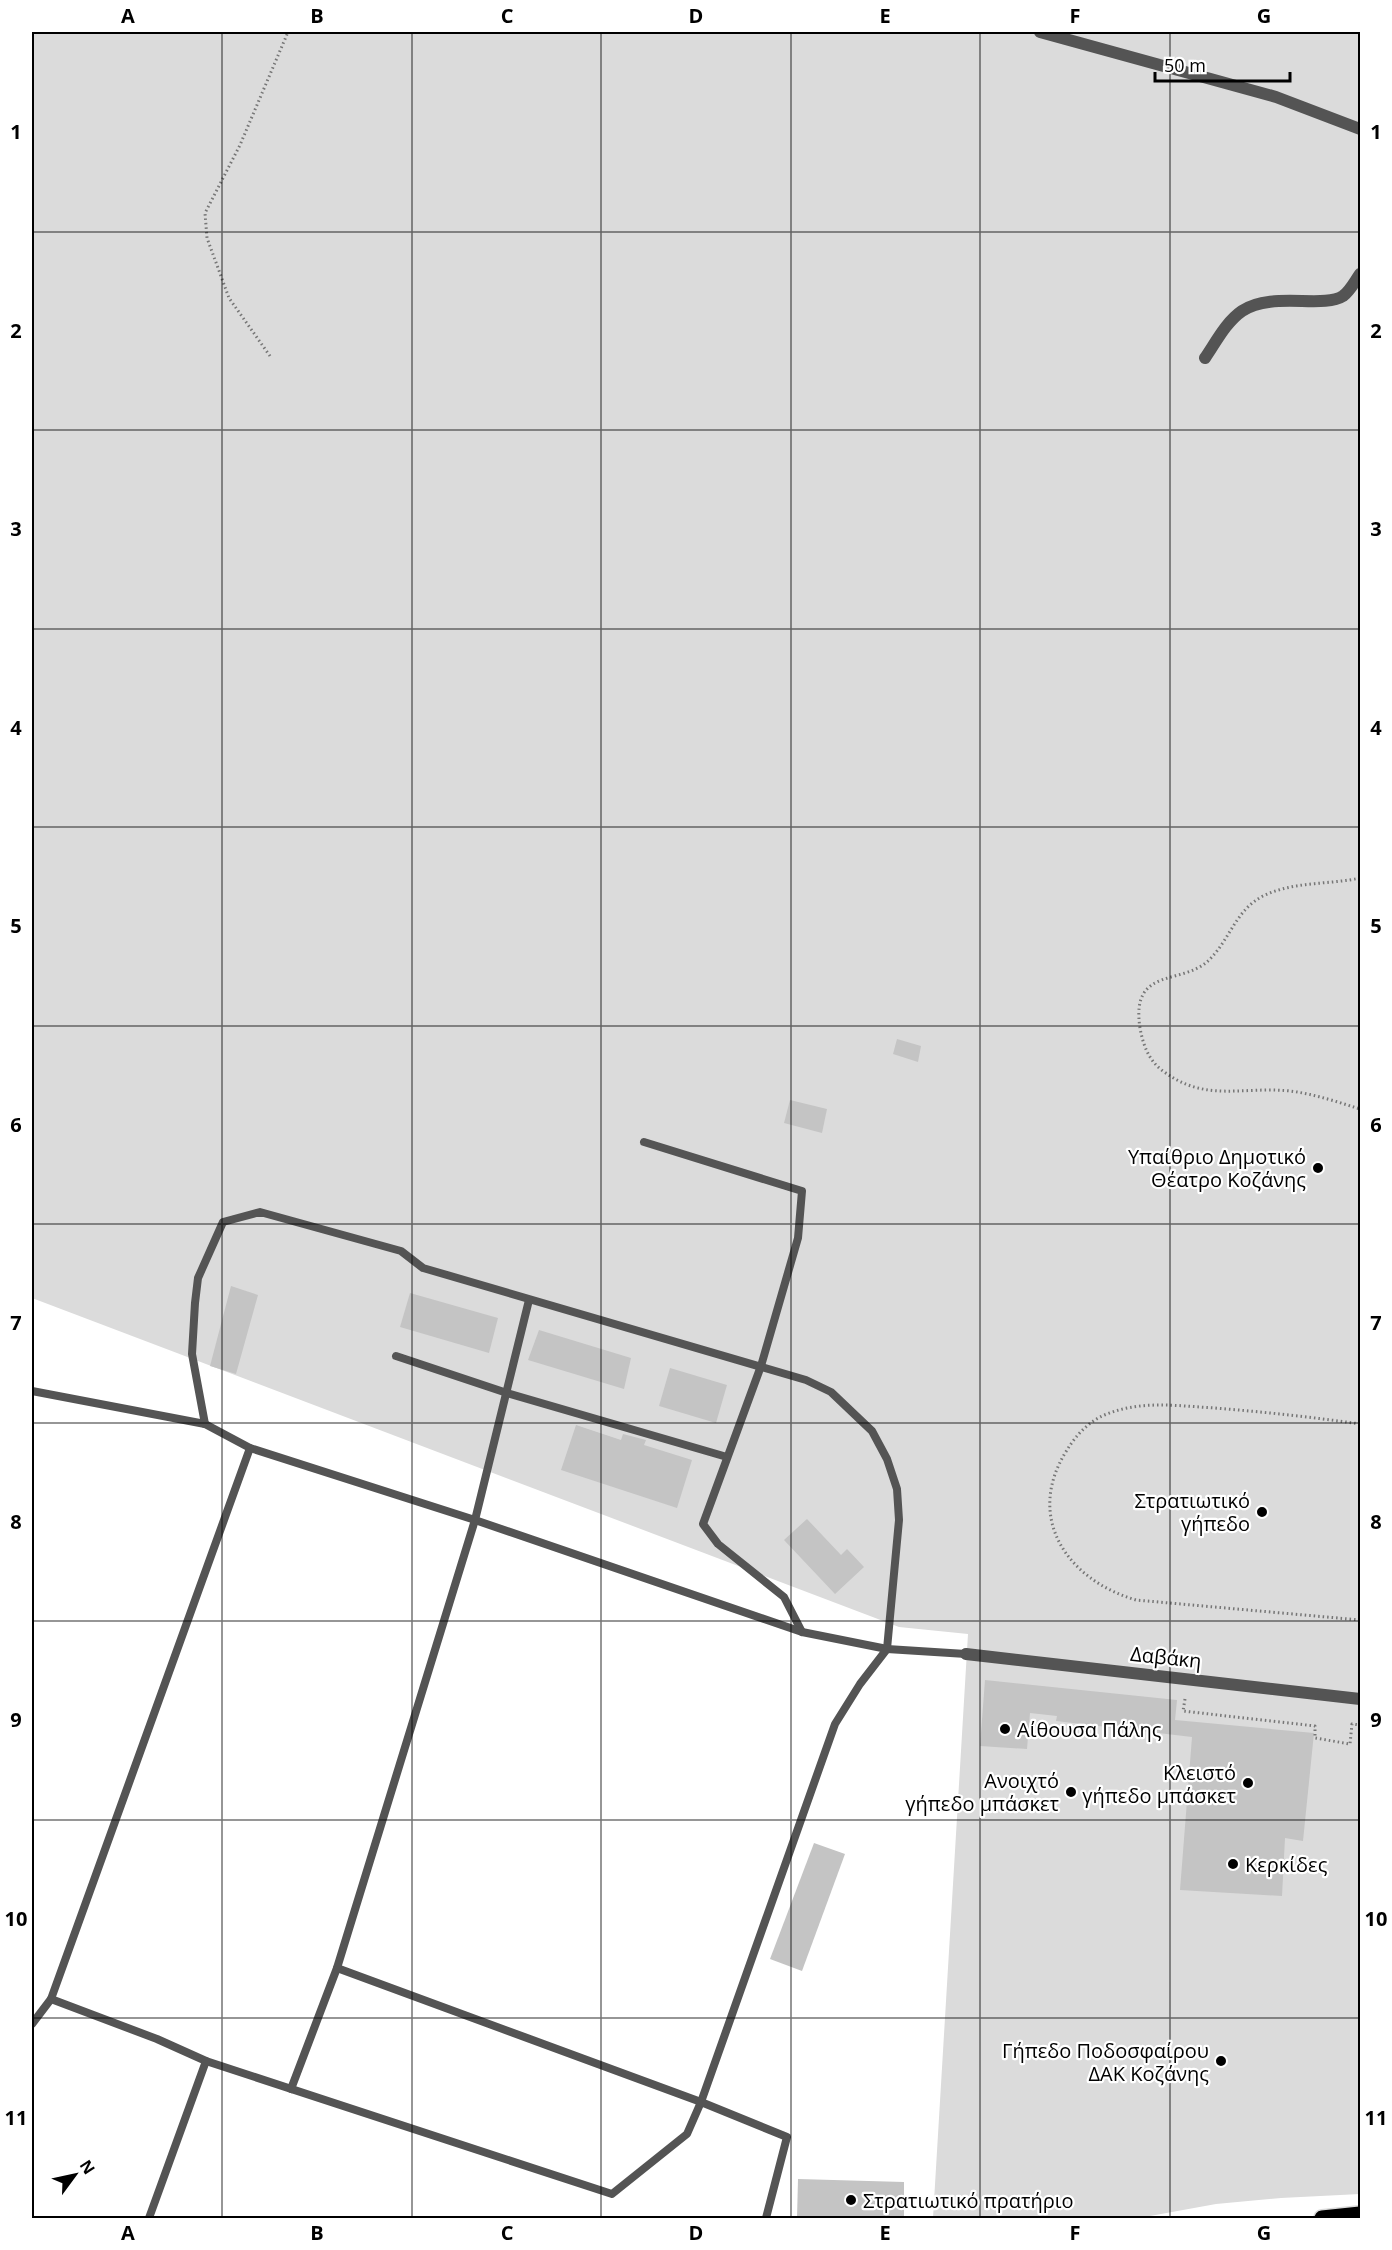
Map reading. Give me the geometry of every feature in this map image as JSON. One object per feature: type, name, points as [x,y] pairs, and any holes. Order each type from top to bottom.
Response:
[{"type":"main road","points":[[1322,2218],[1360,2214]]},
{"type":"street","points":[[1040,32],[1276,97],[1360,129]]},
{"type":"street","points":[[1205,358],[1230,322],[1250,306],[1286,300],[1330,300],[1342,297],[1360,274]]},
{"type":"street","name":"Δαβάκη","points":[[966,1654],[1360,1699]]},
{"type":"lane","points":[[644,1142],[802,1191],[798,1238],[761,1366],[703,1524],[718,1544],[784,1597],[802,1632]]},
{"type":"lane","points":[[51,1999],[157,2039],[206,2061],[612,2194],[687,2134],[701,2102],[836,1724],[860,1684],[887,1649],[899,1520],[897,1490],[886,1459],[872,1431],[831,1392],[806,1380],[423,1268],[401,1251],[260,1212],[223,1222],[198,1278],[192,1353],[205,1424]]},
{"type":"lane","points":[[291,2089],[337,1968],[475,1520],[528,1300]]},
{"type":"lane","points":[[396,1356],[507,1393],[727,1457]]},
{"type":"lane","points":[[32,1391],[205,1424],[250,1448],[475,1520],[802,1632],[887,1649],[966,1654]]},
{"type":"lane","points":[[32,2024],[51,1999],[250,1448]]},
{"type":"lane","points":[[337,1968],[701,2102],[787,2137],[766,2218]]},
{"type":"lane","points":[[149,2218],[206,2061]]},
{"type":"path","points":[[270,356],[229,298],[207,238],[205,213],[240,145],[288,32]]},
{"type":"path","points":[[1360,878],[1293,886],[1277,890],[1249,903],[1211,959],[1200,968],[1168,977],[1149,986],[1142,1001],[1139,1019],[1147,1054],[1162,1070],[1197,1089],[1290,1091],[1318,1096],[1360,1109]]},
{"type":"path","points":[[1360,1424],[1264,1412],[1155,1403],[1133,1407],[1106,1414],[1086,1427],[1073,1440],[1061,1459],[1050,1492],[1054,1528],[1071,1561],[1097,1585],[1119,1595],[1136,1600],[1360,1620]]},
{"type":"path","points":[[1185,1699],[1183,1711],[1315,1726],[1315,1738],[1350,1744],[1352,1722],[1360,1725]]},
{"type":"shaded area","points":[[32,32],[1360,32],[1360,2194],[1216,2204],[1139,2218],[933,2218],[968,1634],[899,1627],[32,1298]]},
{"type":"building","points":[[897,1039],[921,1046],[918,1062],[893,1054]]},
{"type":"building","points":[[790,1100],[827,1109],[822,1133],[784,1123]]},
{"type":"building","points":[[231,1286],[258,1295],[236,1374],[210,1366]]},
{"type":"building","points":[[410,1293],[498,1318],[489,1353],[400,1327]]},
{"type":"building","points":[[539,1330],[631,1358],[624,1389],[528,1360]]},
{"type":"building","points":[[670,1368],[727,1385],[716,1423],[659,1406]]},
{"type":"building","points":[[576,1425],[621,1440],[623,1434],[646,1440],[644,1445],[692,1460],[677,1508],[561,1470]]},
{"type":"building","points":[[807,1519],[841,1555],[847,1549],[864,1567],[835,1594],[784,1540]]},
{"type":"building","points":[[985,1680],[1177,1700],[1175,1720],[1314,1733],[1303,1841],[1285,1838],[1282,1896],[1180,1890],[1192,1737],[1056,1721],[1057,1716],[1030,1713],[1027,1749],[980,1746]]},
{"type":"building","points":[[814,1843],[845,1854],[802,1971],[770,1959]]},
{"type":"building","name":"Στρατιωτικό πρατήριο","points":[[798,2179],[904,2182],[904,2218],[797,2218]]},
{"type":"place","name":"Υπαίθριο Δημοτικό Θέατρο Κοζάνης","points":[[1318,1168]]},
{"type":"place","name":"Στρατιωτικό γήπεδο","points":[[1262,1512]]},
{"type":"place","name":"Αίθουσα Πάλης","points":[[1005,1729]]},
{"type":"place","name":"Κλειστό γήπεδο μπάσκετ","points":[[1248,1783]]},
{"type":"place","name":"Ανοιχτό γήπεδο μπάσκετ","points":[[1071,1792]]},
{"type":"place","name":"Κερκίδες","points":[[1233,1864]]},
{"type":"place","name":"Γήπεδο Ποδοσφαίρου ΔΑΚ Κοζάνης","points":[[1221,2061]]},
{"type":"place","name":"Στρατιωτικό πρατήριο","points":[[851,2200]]}]
